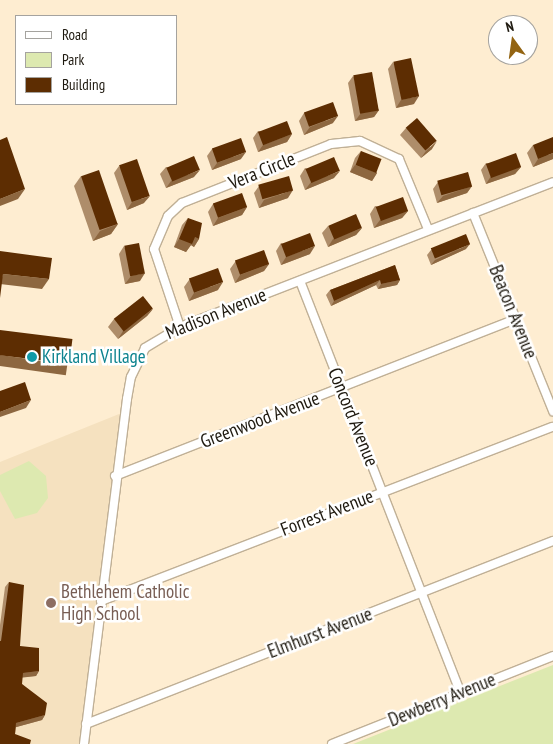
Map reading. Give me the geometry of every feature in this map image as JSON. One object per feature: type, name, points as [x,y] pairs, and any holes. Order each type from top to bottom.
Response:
[{"type":"street","name":"Vera Circle","points":[[180,327],[154,249],[168,216],[182,203],[331,144],[360,140],[399,159],[428,229]]},
{"type":"street","name":"Madison Avenue","points":[[84,744],[115,476],[138,360],[157,338],[180,327],[553,182]]},
{"type":"street","name":"Beacon Avenue","points":[[474,212],[515,319],[553,410]]},
{"type":"street","name":"Concord Avenue","points":[[300,280],[461,693]]},
{"type":"street","name":"Greenwood Avenue","points":[[115,476],[342,389],[515,319]]},
{"type":"street","name":"Forrest Avenue","points":[[101,602],[553,427]]},
{"type":"street","name":"Elmhurst Avenue","points":[[86,724],[553,541]]},
{"type":"street","name":"Dewberry Avenue","points":[[332,744],[553,656]]},
{"type":"shaded area","name":"Bethlehem Catholic High School","points":[[124,412],[86,744],[0,744],[0,462]]},
{"type":"green space","points":[[29,461],[46,476],[48,498],[37,513],[15,519],[0,491],[0,475]]},
{"type":"green space","points":[[553,665],[553,744],[353,744]]},
{"type":"building","points":[[411,58],[419,96],[402,100],[393,62]]},
{"type":"building","points":[[372,72],[379,110],[360,114],[353,75]]},
{"type":"building","points":[[333,102],[338,116],[309,127],[304,113]]},
{"type":"building","points":[[417,118],[437,141],[425,150],[406,128]]},
{"type":"building","points":[[287,121],[292,134],[263,145],[258,132]]},
{"type":"building","points":[[7,137],[25,189],[0,199],[0,140]]},
{"type":"building","points":[[553,137],[553,153],[538,159],[533,145]]},
{"type":"building","points":[[241,138],[246,152],[217,163],[212,149]]},
{"type":"building","points":[[361,151],[382,159],[376,173],[356,165]]},
{"type":"building","points":[[516,153],[521,167],[491,178],[486,164]]},
{"type":"building","points":[[194,156],[200,170],[172,182],[166,168]]},
{"type":"building","points":[[334,157],[340,171],[311,183],[305,169]]},
{"type":"building","points":[[137,159],[150,196],[132,202],[119,165]]},
{"type":"building","points":[[99,170],[118,224],[100,230],[81,176]]},
{"type":"building","points":[[468,172],[472,186],[441,195],[437,181]]},
{"type":"building","points":[[289,176],[293,190],[262,199],[258,185]]},
{"type":"building","points":[[242,193],[247,207],[218,218],[213,204]]},
{"type":"building","points":[[403,197],[408,211],[381,221],[376,207]]},
{"type":"building","points":[[356,214],[362,228],[334,240],[328,226]]},
{"type":"building","points":[[188,218],[202,223],[199,239],[195,237],[192,244],[179,239]]},
{"type":"building","points":[[310,233],[315,246],[286,257],[281,244]]},
{"type":"building","points":[[466,234],[470,244],[435,258],[431,248]]},
{"type":"building","points":[[139,243],[145,273],[130,276],[124,246]]},
{"type":"building","points":[[264,250],[269,264],[240,275],[235,261]]},
{"type":"building","points":[[0,251],[52,258],[49,279],[3,274],[0,298]]},
{"type":"building","points":[[395,265],[400,280],[381,284],[380,280],[334,301],[330,290]]},
{"type":"building","points":[[218,268],[223,282],[194,293],[189,279]]},
{"type":"building","points":[[143,296],[153,309],[124,331],[114,319]]},
{"type":"building","points":[[0,330],[72,339],[69,364],[0,355]]},
{"type":"building","points":[[25,382],[31,400],[0,412],[0,391]]},
{"type":"building","name":"Bethlehem Catholic High School","points":[[9,582],[24,585],[20,646],[39,648],[39,671],[23,673],[22,684],[47,703],[45,715],[16,723],[15,734],[31,740],[30,744],[0,744],[0,641]]},
{"type":"place","name":"Kirkland Village","points":[[32,357]]},
{"type":"place","name":"Bethlehem Catholic High School","points":[[51,603]]}]
